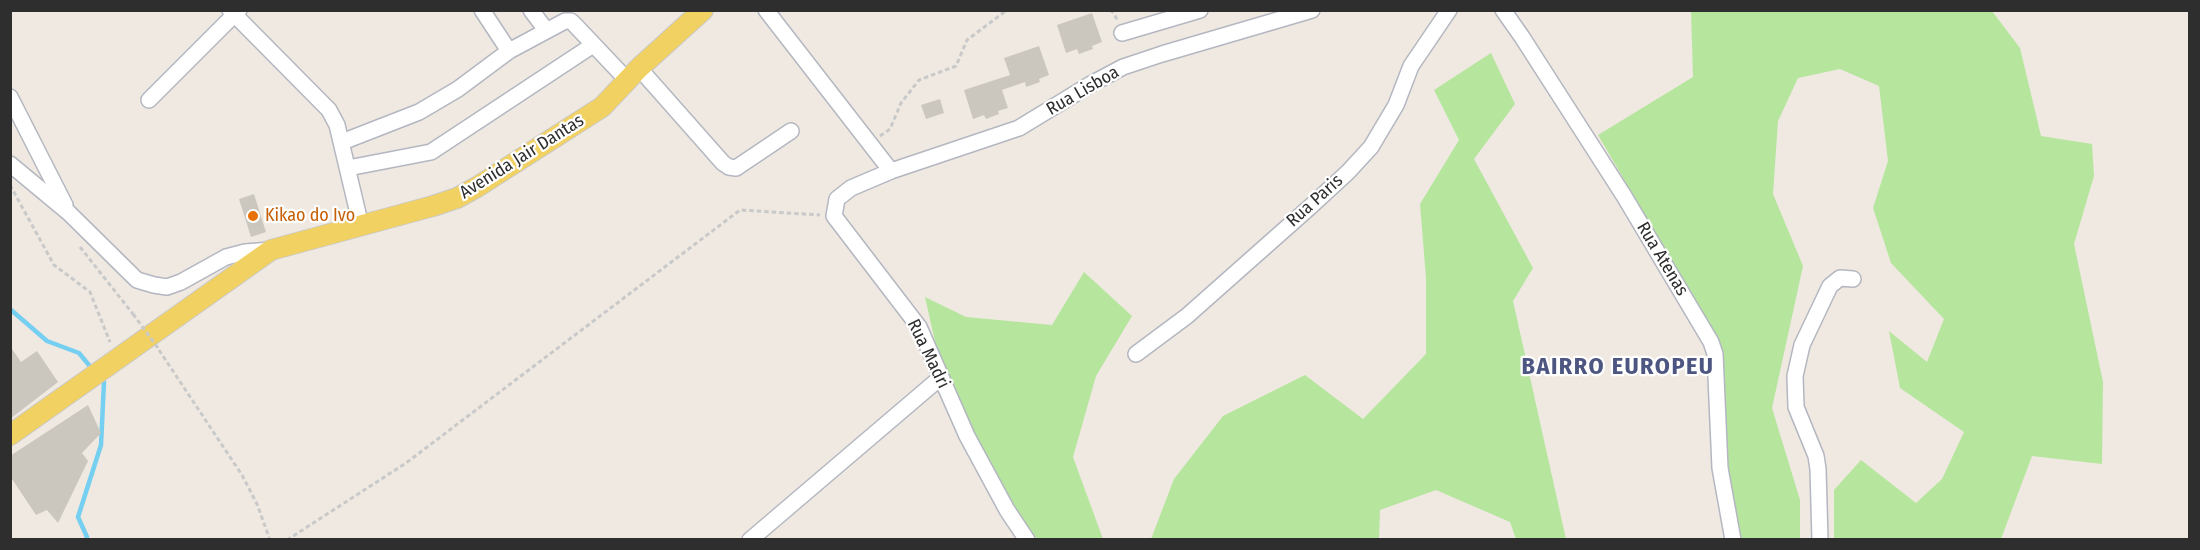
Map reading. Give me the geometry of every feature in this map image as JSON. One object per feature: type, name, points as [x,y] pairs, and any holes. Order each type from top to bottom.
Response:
[{"type":"main road","name":"Avenida Jair Dantas","points":[[10,435],[271,250],[433,206],[477,188],[602,107],[703,10]]},
{"type":"street","points":[[482,10],[509,51]]},
{"type":"street","points":[[531,10],[546,30]]},
{"type":"street","points":[[766,10],[891,171],[850,188],[837,199],[834,216]]},
{"type":"street","points":[[1122,33],[1200,10]]},
{"type":"street","name":"Rua Lisboa","points":[[891,171],[1019,128],[1123,67],[1312,10]]},
{"type":"street","name":"Rua Paris","points":[[1136,354],[1205,300],[1317,200],[1371,147],[1396,105],[1412,66],[1449,10]]},
{"type":"street","name":"Rua Atenas","points":[[1503,10],[1624,196],[1711,342],[1714,354],[1720,468],[1733,540]]},
{"type":"street","points":[[149,100],[234,12],[329,110],[338,125],[361,226]]},
{"type":"street","points":[[342,142],[419,112],[458,89],[509,51],[568,20],[593,45],[634,74],[729,167],[736,168],[791,131]]},
{"type":"street","points":[[348,168],[431,152],[593,45]]},
{"type":"street","name":"Avenida Jair Dantas","points":[[10,97],[69,213]]},
{"type":"street","name":"Avenida Jair Dantas","points":[[10,164],[69,213],[137,280],[166,287],[181,282],[226,257],[246,252],[271,250]]},
{"type":"street","name":"Rua Madri","points":[[834,216],[919,327],[967,436],[1007,510],[1027,540]]},
{"type":"street","points":[[1820,540],[1818,469],[1796,407],[1794,376],[1802,345],[1830,286],[1840,278],[1853,279]]},
{"type":"street","points":[[750,540],[940,378]]},
{"type":"path","points":[[869,144],[890,129],[901,103],[919,80],[956,66],[967,40],[1007,10]]},
{"type":"path","points":[[10,183],[19,189]]},
{"type":"path","points":[[10,183],[54,264],[90,292],[117,360]]},
{"type":"path","points":[[287,540],[406,463],[740,210],[834,216]]},
{"type":"path","points":[[75,240],[158,348],[242,475],[257,504],[270,540]]},
{"type":"green space","points":[[1691,11],[1992,11],[2020,48],[2041,136],[2092,144],[2094,176],[2074,244],[2103,382],[2102,464],[2032,456],[2001,539],[1834,539],[1834,490],[1861,460],[1916,503],[1942,479],[1964,432],[1900,388],[1889,331],[1927,362],[1944,319],[1891,263],[1873,208],[1888,161],[1879,86],[1840,69],[1798,78],[1778,121],[1773,194],[1803,266],[1772,408],[1800,500],[1800,539],[1730,539],[1710,327],[1598,135],[1693,77]]},
{"type":"green space","points":[[1491,53],[1515,104],[1474,159],[1533,268],[1513,301],[1566,539],[1516,539],[1510,522],[1436,490],[1380,510],[1379,539],[1151,539],[1174,479],[1223,416],[1305,375],[1363,419],[1426,354],[1426,278],[1420,204],[1459,140],[1434,90]]},
{"type":"green space","points":[[1084,272],[1132,316],[1096,376],[1073,457],[1103,539],[1037,539],[1004,495],[938,355],[925,297],[966,317],[1052,325]]},
{"type":"building","points":[[1092,13],[1102,42],[1092,46],[1093,49],[1079,54],[1077,49],[1066,53],[1057,25]]},
{"type":"building","points":[[1039,46],[1049,75],[1039,79],[1040,82],[1026,87],[1025,82],[1002,90],[1008,108],[986,119],[984,115],[973,119],[964,90],[1010,75],[1004,58]]},
{"type":"building","points":[[940,99],[944,113],[926,119],[921,105]]},
{"type":"building","name":"Kikao do Ivo","points":[[254,194],[266,232],[251,237],[239,199]]},
{"type":"building","points":[[10,346],[21,362],[37,351],[58,382],[10,419]]},
{"type":"building","points":[[88,405],[101,433],[82,453],[88,461],[58,523],[47,510],[36,515],[10,476],[10,456]]},
{"type":"waterway","points":[[10,309],[47,341],[79,353],[93,370]]},
{"type":"waterway","points":[[86,540],[87,537],[78,517],[101,445],[104,382],[101,379]]},
{"type":"place","name":"Kikao do Ivo","points":[[253,216]]},
{"type":"district","name":"BAIRRO EUROPEU","points":[[1618,367]]}]
